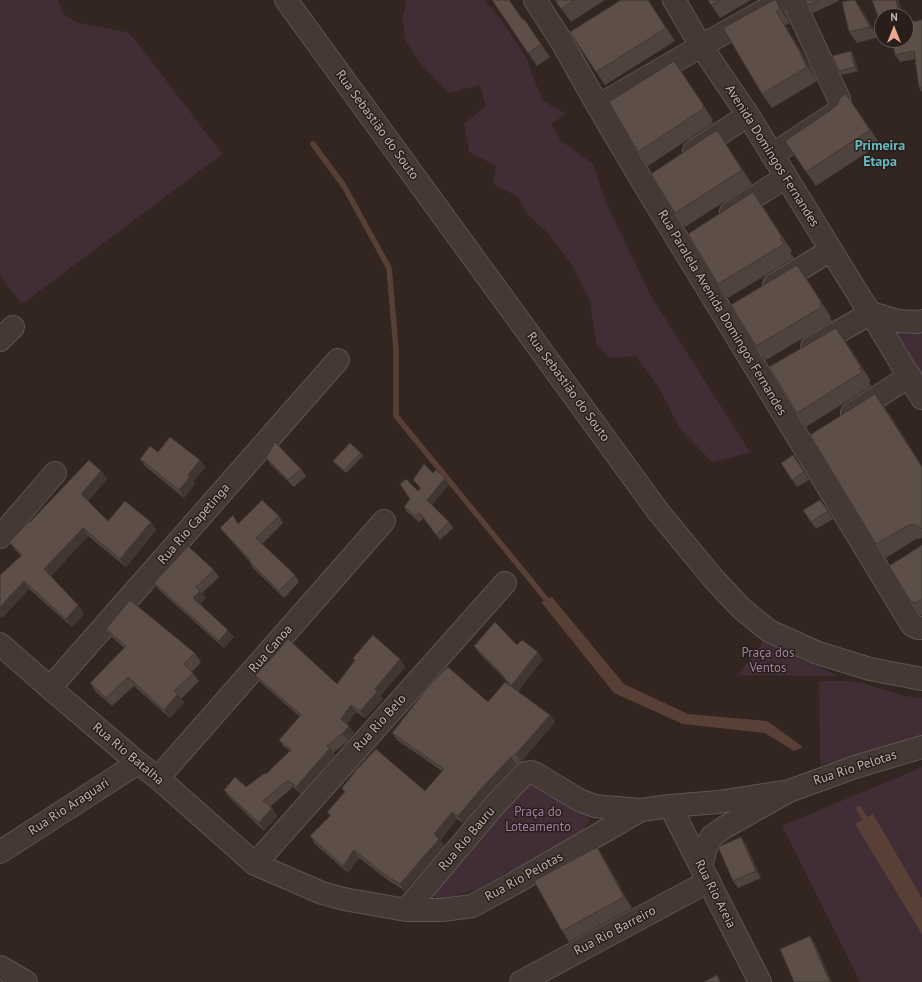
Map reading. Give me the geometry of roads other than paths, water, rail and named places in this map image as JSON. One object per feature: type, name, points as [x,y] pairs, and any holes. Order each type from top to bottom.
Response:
[{"type":"street","name":"Rua Sebastião do Souto","points":[[286,0],[657,510],[726,593],[741,608],[769,631],[818,653],[870,669],[922,679]]},
{"type":"street","name":"Rua Paralela Avenida Domingos Fernandes","points":[[535,0],[569,38],[598,106],[651,180],[888,570],[917,626]]},
{"type":"street","name":"Avenida Domingos Fernandes","points":[[674,0],[701,46],[748,115],[910,376],[922,398]]},
{"type":"street","points":[[598,106],[783,0]]},
{"type":"street","points":[[772,155],[834,114],[840,106],[839,99],[793,0]]},
{"type":"street","points":[[677,162],[748,115]]},
{"type":"street","points":[[714,223],[786,177]]},
{"type":"street","points":[[757,295],[831,250]]},
{"type":"street","points":[[795,357],[871,313],[898,320],[917,322],[922,321]]},
{"type":"street","name":"Rua Rio Capetinga","points":[[50,688],[338,360]]},
{"type":"street","points":[[836,423],[910,376]]},
{"type":"street","points":[[0,538],[55,473]]},
{"type":"street","name":"Rua Canoa","points":[[158,778],[384,520]]},
{"type":"street","name":"Rua Rio Belo","points":[[255,864],[505,583]]},
{"type":"street","name":"Rua Rio Batalha","points":[[0,644],[138,763],[158,778],[255,864]]},
{"type":"street","name":"Rua Rio Pelotas","points":[[705,874],[706,847],[712,836],[730,824],[789,791],[856,767],[922,747]]},
{"type":"street","name":"Rua Rio Araguari","points":[[4,844],[138,763]]},
{"type":"street","name":"Rua Rio Bauru","points":[[406,910],[525,773],[531,772],[536,774],[579,800],[595,806],[641,810]]},
{"type":"street","name":"Rua Rio Pelotas","points":[[255,864],[322,893],[344,899],[406,910],[442,910],[472,906],[641,810],[718,802],[789,791]]},
{"type":"street","name":"Rua Rio Areia","points":[[670,806],[760,982]]},
{"type":"street","name":"Rua Rio Barreiro","points":[[521,982],[705,874]]},
{"type":"street","points":[[0,967],[24,982]]},
{"type":"waterway","points":[[313,144],[344,186],[389,268],[396,349],[396,416],[551,605]]},
{"type":"waterway","points":[[859,809],[868,824]]},
{"type":"district","name":"Primeira Etapa","points":[[880,154]]},
{"type":"park label","name":"Praça dos Ventos","points":[[768,660]]},
{"type":"park label","name":"Praça do Loteamento","points":[[538,820]]}]
